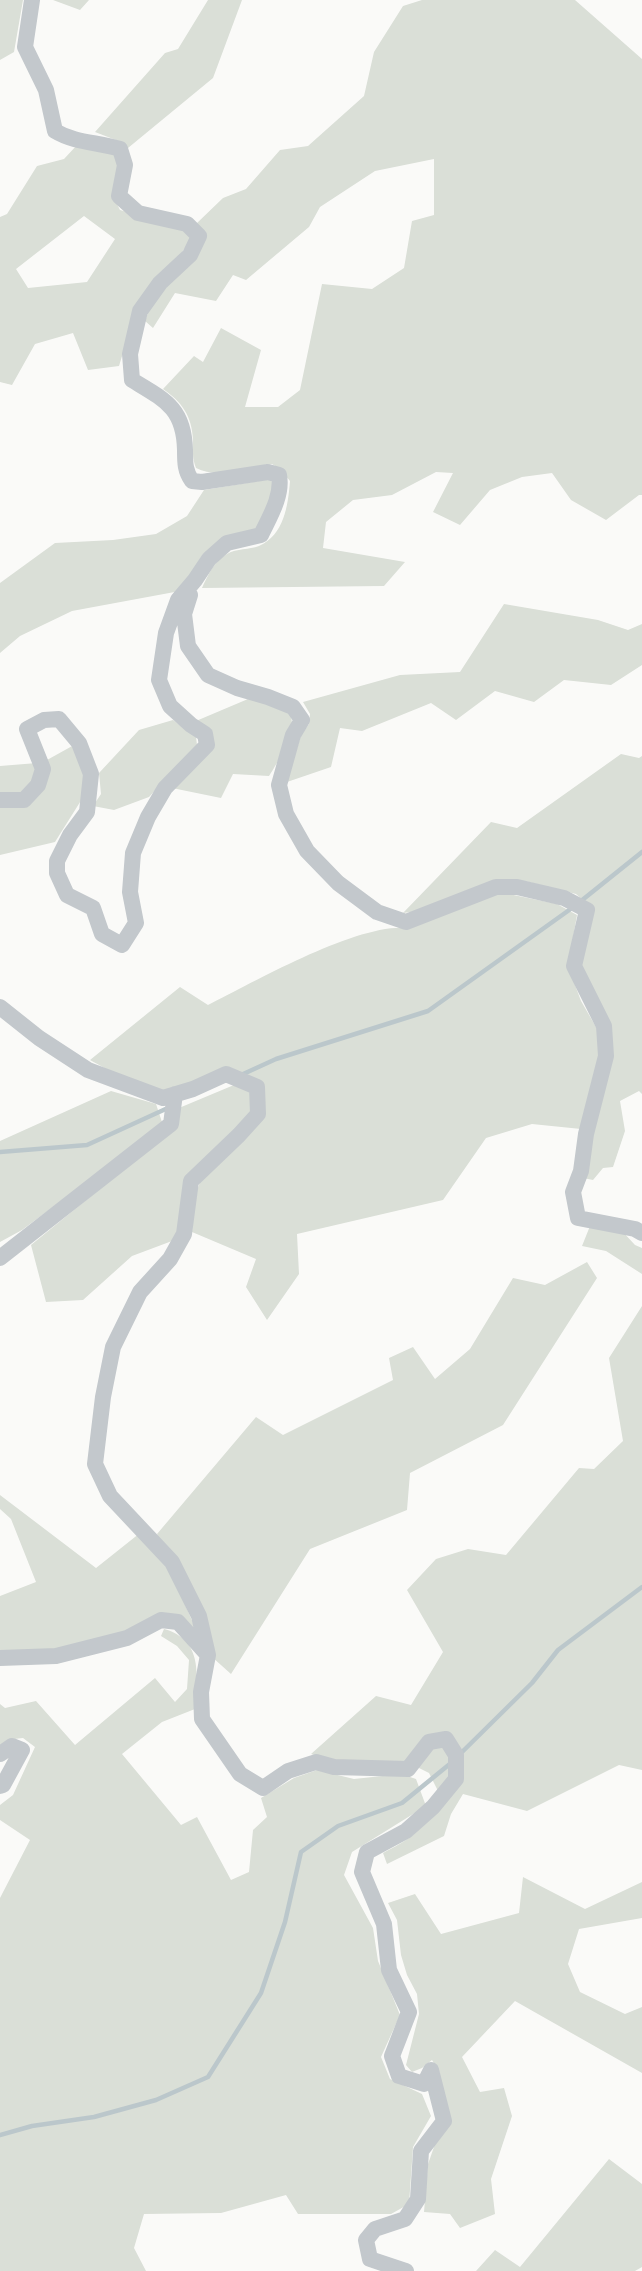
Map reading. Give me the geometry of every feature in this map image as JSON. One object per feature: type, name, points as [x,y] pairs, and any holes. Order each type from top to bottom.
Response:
[{"type":"street","points":[[0,800],[24,800],[38,785],[43,769],[27,729],[44,720],[59,719],[79,744],[91,774],[87,812],[70,835],[57,861],[57,873],[67,895],[93,908],[102,934],[122,945],[136,923],[130,892],[133,853],[148,817],[165,788],[207,745],[205,734],[170,706],[159,680],[166,633],[178,600],[209,559],[227,543],[261,535],[281,484],[279,476],[268,472],[202,482],[192,481],[186,472],[185,443],[180,416],[161,398],[132,380],[130,354],[140,311],[160,283],[190,255],[199,236],[187,224],[138,213],[119,196],[125,165],[120,149],[98,142],[69,139],[55,131],[46,90],[25,47],[32,0]]},
{"type":"street","points":[[195,580],[184,614],[188,646],[208,675],[237,688],[293,707],[302,720],[293,735],[279,785],[286,814],[307,851],[338,883],[377,912],[406,922],[496,887],[516,887],[564,898],[586,910],[574,966],[604,1026],[606,1056],[586,1134],[581,1171],[573,1192],[578,1218],[635,1229],[642,1233]]},
{"type":"street","points":[[0,1007],[39,1038],[88,1070],[163,1098],[192,1089],[226,1074],[257,1087],[258,1114],[191,1181],[184,1234],[170,1258],[140,1292],[112,1347],[95,1464],[110,1496],[172,1562],[199,1616],[208,1655],[201,1692],[202,1719],[240,1774],[263,1788],[288,1772],[316,1762],[334,1767],[408,1769],[429,1742],[446,1739],[456,1755],[456,1779],[433,1807],[406,1831],[367,1852],[362,1872],[384,1924],[389,1970],[409,2012],[392,2056],[399,2076],[424,2084],[431,2070],[444,2121],[421,2151],[418,2199],[405,2219],[375,2229],[366,2240],[370,2259],[406,2271]]},
{"type":"street","points":[[0,1258],[171,1124],[175,1094]]},
{"type":"street","points":[[0,1658],[56,1656],[127,1638],[161,1620],[178,1622],[208,1655]]},
{"type":"street","points":[[0,1754],[12,1746],[22,1750],[3,1785],[0,1786]]},
{"type":"shaded area","points":[[0,0],[23,0],[14,52],[0,60]]},
{"type":"shaded area","points":[[53,0],[89,0],[80,10]]},
{"type":"shaded area","points":[[208,0],[242,0],[213,78],[128,148],[121,142],[95,132],[165,53],[178,49]]},
{"type":"shaded area","points":[[422,0],[575,0],[642,59],[642,495],[606,520],[571,500],[552,473],[522,477],[490,490],[460,525],[433,512],[453,473],[436,472],[392,495],[353,500],[326,522],[323,548],[405,562],[384,586],[202,588],[212,569],[222,557],[235,551],[259,546],[274,535],[286,510],[290,481],[280,469],[272,464],[224,473],[196,468],[191,424],[181,405],[163,389],[194,356],[203,362],[221,328],[261,350],[245,407],[278,407],[300,390],[322,284],[372,289],[404,268],[412,221],[434,215],[434,159],[375,171],[320,207],[309,227],[246,280],[233,275],[216,301],[175,293],[153,328],[145,321],[152,301],[195,256],[197,223],[223,198],[246,189],[280,150],[308,146],[364,96],[374,52],[403,6]]},
{"type":"shaded area","points":[[77,145],[116,154],[119,172],[112,194],[120,210],[185,229],[193,238],[136,310],[119,366],[88,370],[73,333],[35,344],[12,385],[0,382],[0,217],[7,214],[37,166],[64,159]],"holes":[[[84,216],[115,239],[87,282],[28,288],[16,269]]]},
{"type":"shaded area","points":[[271,479],[275,492],[256,535],[229,536],[203,554],[180,591],[72,611],[20,636],[0,653],[0,583],[55,543],[113,540],[156,534],[187,516],[204,490]]},
{"type":"shaded area","points":[[504,604],[598,620],[628,630],[642,624],[642,665],[611,685],[564,680],[534,702],[495,691],[456,720],[431,703],[362,731],[340,728],[331,767],[287,782],[301,735],[309,724],[310,714],[303,702],[400,675],[460,672]]},
{"type":"shaded area","points":[[248,699],[281,708],[289,714],[292,720],[290,736],[269,776],[233,774],[221,798],[172,788],[210,750],[196,721]]},
{"type":"shaded area","points":[[173,720],[196,737],[197,745],[149,797],[114,810],[93,806],[101,794],[99,773],[139,730]]},
{"type":"shaded area","points":[[74,745],[88,777],[87,791],[55,842],[0,855],[0,804],[15,805],[47,760]]},
{"type":"shaded area","points":[[621,754],[639,758],[642,756],[642,1094],[639,1091],[620,1101],[625,1131],[613,1167],[603,1168],[593,1180],[583,1178],[611,1055],[580,965],[593,909],[576,894],[525,881],[425,910],[403,913],[491,822],[517,828]]},
{"type":"shaded area","points":[[37,763],[38,771],[25,794],[0,795],[0,766]]},
{"type":"shaded area","points":[[499,892],[557,904],[577,915],[568,966],[581,1001],[600,1034],[599,1060],[581,1129],[532,1124],[486,1138],[443,1200],[297,1234],[299,1274],[267,1320],[246,1287],[256,1259],[192,1232],[197,1182],[246,1136],[261,1084],[223,1069],[175,1089],[152,1089],[90,1060],[180,987],[208,1005],[334,944],[385,929],[406,928]]},
{"type":"shaded area","points":[[234,1085],[251,1091],[254,1113],[209,1157],[180,1238],[132,1256],[83,1300],[46,1302],[31,1245],[177,1126],[179,1108]]},
{"type":"shaded area","points":[[111,1091],[156,1104],[163,1125],[22,1230],[0,1242],[0,1141]]},
{"type":"shaded area","points":[[590,1226],[622,1231],[635,1245],[642,1248],[642,1274],[606,1251],[582,1246]]},
{"type":"shaded area","points":[[587,1262],[597,1278],[503,1425],[410,1473],[407,1510],[310,1549],[231,1674],[212,1657],[157,1534],[256,1417],[283,1435],[393,1380],[389,1358],[413,1347],[435,1379],[470,1349],[513,1278],[545,1285]]},
{"type":"shaded area","points":[[642,1306],[642,1770],[619,1765],[527,1811],[463,1794],[451,1814],[444,1836],[387,1864],[383,1853],[405,1841],[418,1830],[439,1793],[429,1773],[411,1764],[353,1767],[311,1754],[376,1696],[411,1705],[443,1652],[407,1590],[436,1559],[468,1549],[506,1555],[579,1468],[594,1469],[623,1441],[609,1358]]},
{"type":"shaded area","points":[[0,1495],[96,1568],[140,1533],[169,1567],[202,1644],[180,1618],[55,1653],[0,1653],[0,1596],[36,1582],[11,1519],[0,1509]]},
{"type":"shaded area","points":[[164,1629],[177,1634],[192,1650],[197,1672],[195,1709],[162,1722],[122,1754],[181,1825],[197,1817],[231,1880],[249,1872],[253,1830],[267,1817],[261,1798],[294,1778],[317,1770],[354,1779],[401,1774],[416,1779],[426,1806],[352,1852],[344,1875],[373,1928],[378,1961],[400,2015],[381,2057],[390,2079],[422,2094],[431,2116],[413,2147],[409,2204],[391,2214],[298,2214],[286,2195],[221,2213],[144,2214],[134,2248],[146,2271],[0,2271],[0,1898],[30,1840],[0,1820],[0,1805],[13,1795],[35,1747],[23,1738],[14,1739],[0,1746],[0,1704],[5,1708],[36,1701],[75,1745],[155,1678],[175,1702],[187,1689],[189,1660],[177,1646],[161,1636]]},
{"type":"shaded area","points":[[523,1877],[585,1909],[642,1882],[642,1918],[579,1929],[568,1964],[580,1992],[625,2014],[642,2007],[642,2073],[515,2001],[462,2057],[480,2092],[504,2088],[512,2116],[491,2179],[495,2214],[460,2228],[450,2214],[424,2212],[428,2164],[434,2147],[440,2073],[432,2060],[412,2072],[406,2065],[419,2014],[417,1994],[407,1975],[401,1955],[397,1920],[388,1903],[415,1894],[441,1934],[519,1913]]},
{"type":"shaded area","points":[[609,2159],[642,2184],[642,2267],[635,2271],[476,2271],[495,2250],[520,2267]]},
{"type":"waterway","points":[[581,901],[642,852]]},
{"type":"waterway","points":[[241,1075],[276,1059],[428,1011],[572,908]]},
{"type":"waterway","points":[[0,1152],[87,1145],[170,1107]]},
{"type":"waterway","points":[[459,1755],[532,1683],[558,1650],[642,1587]]},
{"type":"waterway","points":[[0,2135],[32,2126],[94,2117],[156,2100],[208,2077],[261,1993],[285,1922],[301,1852],[338,1826],[402,1803],[451,1763]]}]
